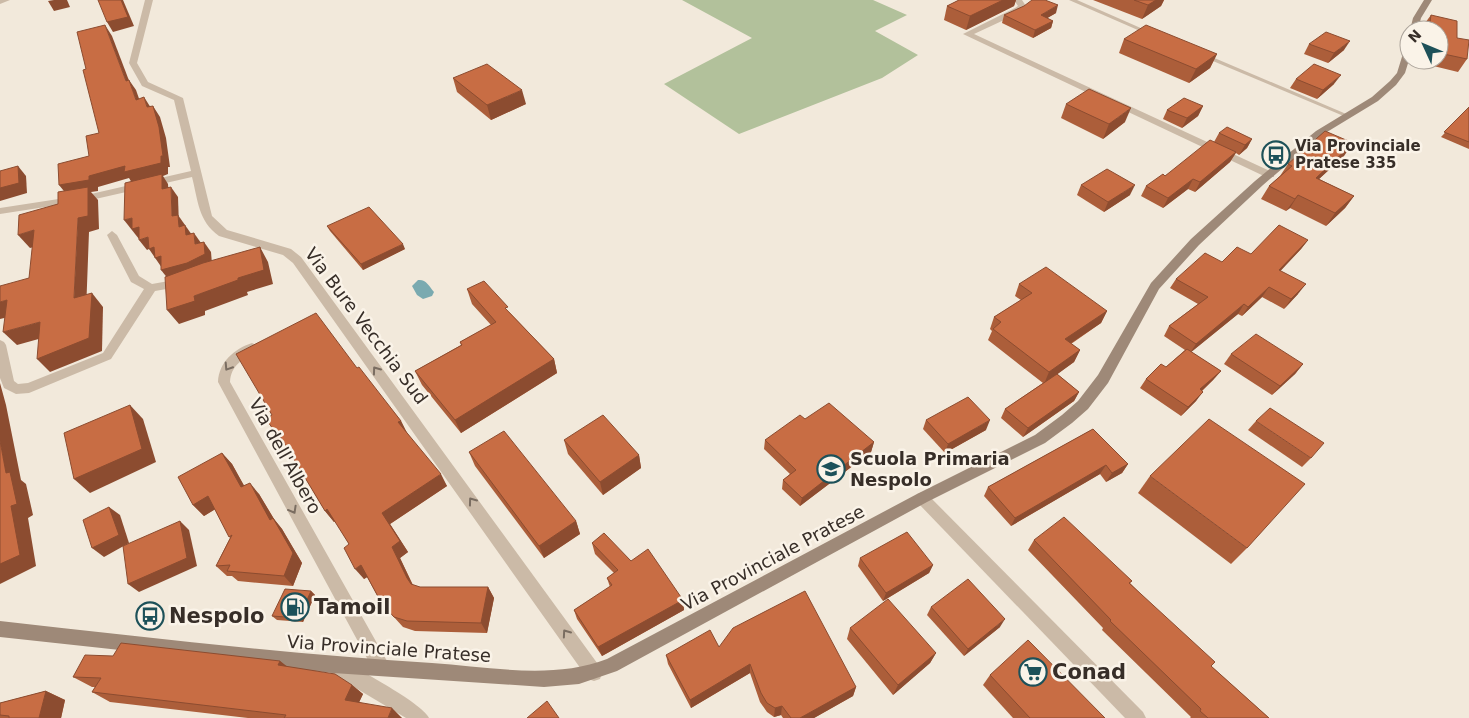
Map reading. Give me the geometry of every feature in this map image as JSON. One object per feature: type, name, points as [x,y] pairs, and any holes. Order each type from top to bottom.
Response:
[{"type":"street","name":"Via Bure Vecchia Sud","points":[[149,0],[133,63],[145,84],[178,98],[205,211],[210,222],[223,233],[253,246],[287,252],[293,256],[325,309],[473,503],[594,673]]},
{"type":"street","points":[[1018,0],[1022,6],[1018,10],[967,34],[1270,175]]},
{"type":"street","points":[[1416,20],[1428,0]]},
{"type":"street","name":"Via Provinciale Pratese","points":[[0,629],[333,665],[544,679],[565,679],[594,673],[633,655],[922,498],[1040,440],[1083,405],[1103,379],[1155,286],[1195,242],[1319,133],[1375,99],[1393,83],[1402,70]]},
{"type":"street","points":[[0,211],[91,197],[196,173]]},
{"type":"street","points":[[112,235],[135,279],[151,288],[177,284],[192,278]]},
{"type":"street","points":[[0,345],[6,377],[10,384],[22,389],[35,386],[108,356],[151,288]]},
{"type":"street","name":"Via dell'Albero","points":[[263,342],[238,355],[228,363],[224,374],[224,382],[381,667]]},
{"type":"street","points":[[922,498],[1137,718]]},
{"type":"street","points":[[333,665],[407,708],[420,718]]},
{"type":"lane","points":[[0,2],[7,0]]},
{"type":"lane","points":[[1072,0],[1155,35]]},
{"type":"lane","points":[[1201,54],[1348,116]]},
{"type":"green space","points":[[682,0],[873,0],[907,15],[875,31],[918,55],[882,78],[739,134],[664,84],[752,38]]},
{"type":"water","points":[[418,280],[429,285],[434,292],[432,296],[423,299],[417,295],[412,286]]},
{"type":"building","points":[[98,0],[121,0],[128,17],[107,22]]},
{"type":"building","points":[[959,0],[1003,0],[970,16],[947,6]]},
{"type":"building","points":[[1032,0],[1045,0],[1058,5],[1041,15],[1053,21],[1035,30],[1004,15],[1024,6]]},
{"type":"building","points":[[1134,0],[1156,0],[1148,5]]},
{"type":"building","points":[[1431,15],[1457,21],[1457,38],[1469,40],[1467,59],[1449,55],[1449,20],[1430,20]]},
{"type":"building","points":[[105,25],[126,81],[129,80],[136,100],[144,97],[147,107],[153,106],[159,127],[163,156],[161,156],[161,163],[124,172],[125,166],[89,176],[89,180],[59,185],[58,164],[89,156],[86,136],[99,133],[83,70],[86,69],[77,32]]},
{"type":"building","points":[[1146,25],[1217,54],[1196,69],[1124,39]]},
{"type":"building","points":[[1326,32],[1350,41],[1334,53],[1309,44]]},
{"type":"building","points":[[487,64],[522,90],[487,105],[453,78]]},
{"type":"building","points":[[1314,64],[1341,75],[1323,90],[1296,79]]},
{"type":"building","points":[[1089,89],[1131,108],[1109,124],[1066,104]]},
{"type":"building","points":[[1184,98],[1203,106],[1187,118],[1167,110]]},
{"type":"building","points":[[1469,107],[1469,142],[1444,132]]},
{"type":"building","points":[[1227,127],[1252,139],[1245,145],[1219,133]]},
{"type":"building","points":[[1325,131],[1353,143],[1316,178],[1354,196],[1335,213],[1298,195],[1295,199],[1269,186],[1292,166],[1288,164]]},
{"type":"building","points":[[1210,140],[1236,152],[1200,182],[1193,179],[1168,198],[1146,186],[1163,174],[1165,176]]},
{"type":"building","points":[[18,166],[19,183],[0,188],[0,171]]},
{"type":"building","points":[[1107,169],[1135,185],[1108,202],[1081,185]]},
{"type":"building","points":[[162,174],[162,189],[171,187],[172,216],[178,215],[179,227],[185,225],[186,235],[194,233],[195,244],[204,242],[205,254],[187,263],[161,270],[161,256],[155,258],[154,247],[149,249],[148,237],[139,240],[139,227],[132,229],[132,218],[124,220],[125,183]]},
{"type":"building","points":[[88,187],[88,216],[78,218],[74,298],[92,293],[89,338],[37,359],[40,322],[3,332],[7,300],[0,302],[0,286],[29,278],[34,230],[18,235],[19,215],[58,204],[58,192]]},
{"type":"building","points":[[369,207],[403,244],[361,264],[327,226]]},
{"type":"building","points":[[1279,225],[1308,240],[1279,270],[1306,284],[1291,299],[1269,287],[1248,307],[1244,304],[1196,344],[1169,326],[1208,297],[1176,279],[1205,253],[1222,262],[1237,247],[1251,254]]},
{"type":"building","points":[[260,247],[264,270],[238,278],[238,280],[194,296],[195,301],[167,310],[165,277],[203,263]]},
{"type":"building","points":[[1046,267],[1107,311],[1065,339],[1080,350],[1049,372],[993,329],[1001,322],[994,317],[1032,293],[1019,284]]},
{"type":"building","points":[[484,281],[508,307],[505,308],[554,359],[455,420],[415,371],[462,345],[460,342],[496,322],[467,289]]},
{"type":"building","points":[[316,313],[357,368],[359,367],[401,421],[398,422],[441,474],[382,513],[400,541],[392,547],[407,578],[411,584],[420,587],[488,587],[481,623],[407,621],[394,617],[382,604],[361,565],[355,569],[344,548],[349,544],[327,509],[325,511],[277,431],[275,432],[266,419],[272,415],[236,354]]},
{"type":"building","points":[[1256,334],[1303,364],[1280,386],[1231,354]]},
{"type":"building","points":[[1187,349],[1221,371],[1200,389],[1203,392],[1188,407],[1146,379],[1161,364],[1166,367]]},
{"type":"building","points":[[1057,374],[1079,392],[1028,428],[1005,409]]},
{"type":"building","points":[[968,397],[990,420],[948,444],[926,420]]},
{"type":"building","points":[[829,403],[874,442],[802,498],[783,480],[796,470],[765,440],[800,415],[805,419]]},
{"type":"building","points":[[130,405],[142,449],[74,479],[64,433]]},
{"type":"building","points":[[1270,408],[1324,443],[1311,458],[1256,421]]},
{"type":"building","points":[[603,415],[639,455],[600,482],[564,440]]},
{"type":"building","points":[[1209,419],[1305,484],[1247,548],[1150,476]]},
{"type":"building","points":[[1093,429],[1128,464],[1112,473],[1106,465],[1015,518],[988,487]]},
{"type":"building","points":[[504,431],[576,521],[539,546],[469,452]]},
{"type":"building","points":[[0,441],[6,473],[10,472],[17,504],[11,506],[20,555],[0,564]]},
{"type":"building","points":[[222,453],[241,487],[250,483],[270,520],[273,518],[293,553],[284,576],[227,571],[230,565],[216,566],[232,535],[229,537],[208,496],[193,505],[178,477]]},
{"type":"building","points":[[109,507],[119,535],[92,548],[83,520]]},
{"type":"building","points":[[1064,517],[1132,581],[1129,583],[1215,662],[1211,666],[1269,718],[1208,718],[1200,711],[1201,709],[1110,621],[1034,540]]},
{"type":"building","points":[[180,521],[187,558],[128,584],[123,546]]},
{"type":"building","points":[[907,532],[933,565],[886,593],[860,558]]},
{"type":"building","points":[[604,533],[631,561],[648,549],[683,600],[598,647],[574,610],[612,585],[607,578],[618,570],[592,543]]},
{"type":"building","points":[[968,579],[1005,619],[968,649],[931,607]]},
{"type":"building","points":[[285,589],[311,591],[299,618],[272,616]]},
{"type":"building","points":[[805,591],[856,687],[800,718],[791,718],[782,706],[775,708],[767,703],[761,693],[750,664],[690,700],[666,655],[710,630],[719,647],[733,628]]},
{"type":"building","points":[[888,599],[936,653],[898,685],[850,628]]},
{"type":"building","points":[[1028,640],[1105,718],[1030,718],[990,675]]},
{"type":"building","points":[[121,643],[280,661],[278,665],[335,674],[352,685],[345,700],[392,708],[388,718],[284,718],[286,715],[92,692],[101,678],[73,677],[85,655],[113,656]]},
{"type":"building","points":[[46,691],[39,718],[9,718],[9,716],[0,715],[0,703]]},
{"type":"building","points":[[547,701],[559,718],[527,718]]},
{"type":"place","name":"Via Provinciale Pratese 335","points":[[1276,155]]},
{"type":"place","name":"Scuola Primaria Nespolo","points":[[831,469]]},
{"type":"place","name":"Tamoil","points":[[295,607]]},
{"type":"place","name":"Nespolo","points":[[150,616]]},
{"type":"place","name":"Conad","points":[[1033,672]]}]
